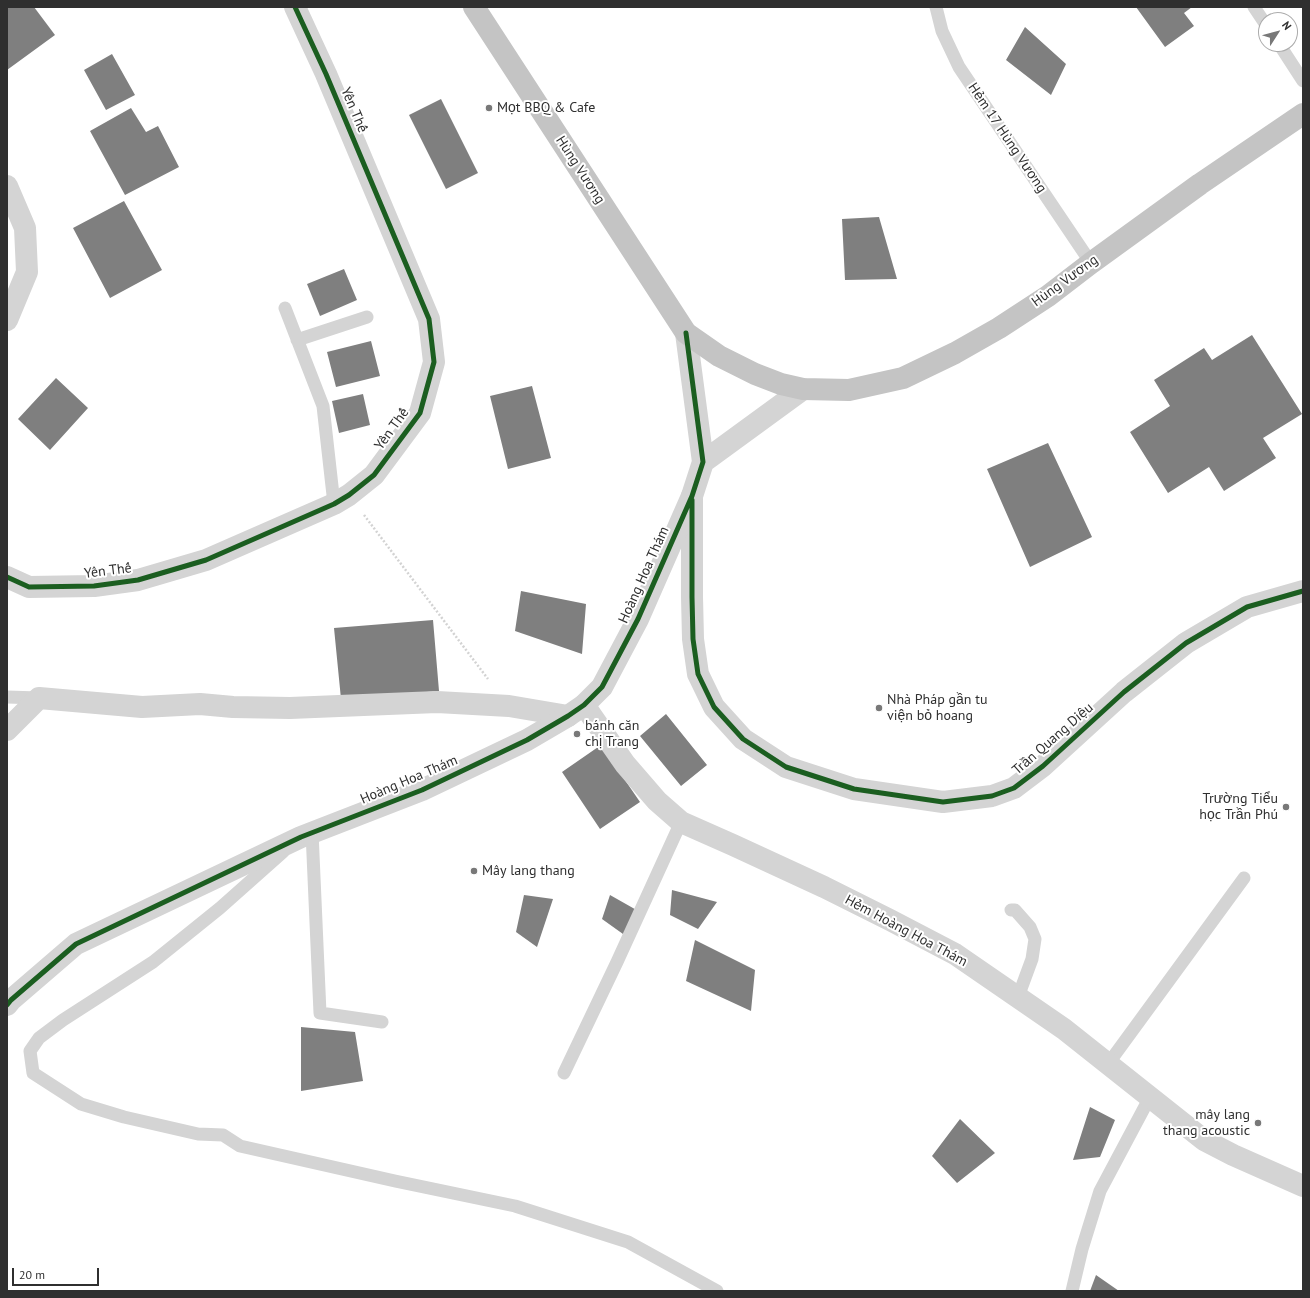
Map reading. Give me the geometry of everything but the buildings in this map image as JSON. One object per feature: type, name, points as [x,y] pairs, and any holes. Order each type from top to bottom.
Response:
[{"type":"highway","name":"Hùng Vương","points":[[474,7],[686,333],[719,356],[755,374],[781,384],[803,389],[849,390],[903,378],[954,353],[999,328],[1048,296],[1200,184],[1303,114]]},
{"type":"street","name":"Yên Thế","points":[[7,577],[29,587],[94,586],[138,580],[206,560],[341,499],[374,474],[420,413],[434,362],[429,319],[326,74],[295,7]]},
{"type":"street","points":[[7,186],[25,228],[27,272],[7,320]]},
{"type":"street","points":[[686,333],[703,462],[803,389]]},
{"type":"street","name":"Hoàng Hoa Thám","points":[[7,1005],[76,944],[306,835],[422,790],[526,740],[576,711],[602,687],[638,619],[692,496],[703,462]]},
{"type":"street","name":"Trần Quang Diệu","points":[[692,496],[693,639],[698,674],[714,707],[742,739],[786,767],[854,789],[943,802],[992,796],[1014,788],[1043,766],[1124,692],[1186,643],[1247,607],[1303,591]]},
{"type":"street","points":[[7,730],[39,698],[142,706],[200,704],[290,708],[437,702],[576,711]]},
{"type":"street","name":"Hẻm Hoàng Hoa Thám","points":[[576,711],[657,801],[681,822],[740,848],[890,920],[954,954],[1064,1029],[1204,1140],[1233,1155],[1303,1186]]},
{"type":"lane","name":"Hẻm 17 Hùng Vương","points":[[936,7],[942,30],[959,66],[1091,263]]},
{"type":"lane","points":[[1284,52],[1303,81]]},
{"type":"lane","points":[[285,308],[323,406],[341,499]]},
{"type":"lane","points":[[297,340],[367,317]]},
{"type":"lane","points":[[7,697],[39,698]]},
{"type":"lane","points":[[564,1073],[681,822]]},
{"type":"lane","points":[[306,835],[320,1013],[382,1022]]},
{"type":"lane","points":[[306,835],[220,908],[153,962],[63,1020],[39,1038],[30,1051],[33,1072],[81,1104],[124,1117],[198,1134],[223,1135],[240,1146],[515,1206],[628,1242],[717,1291]]},
{"type":"lane","points":[[1108,1064],[1244,878]]},
{"type":"lane","points":[[1011,910],[1015,910],[1030,927],[1035,939],[1032,959],[1018,998]]},
{"type":"lane","points":[[1072,1291],[1082,1249],[1100,1191],[1150,1097]]},
{"type":"path","points":[[341,499],[509,706]]},
{"type":"cycle path","points":[[7,577],[29,587],[94,586],[138,580],[206,560],[334,504],[349,495],[374,475],[420,413],[434,362],[429,319],[326,74],[295,7]]},
{"type":"cycle path","points":[[7,1005],[76,944],[301,837],[422,790],[527,740],[584,705],[602,687],[638,619],[692,496],[703,462],[686,333]]},
{"type":"cycle path","points":[[692,500],[693,639],[698,674],[714,707],[743,739],[786,767],[854,789],[943,802],[992,796],[1014,788],[1043,766],[1124,692],[1186,643],[1247,607],[1303,591]]},
{"type":"place","name":"Mọt BBQ & Cafe","points":[[489,108]]},
{"type":"place","name":"Nhà Pháp gần tu viện bỏ hoang","points":[[879,708]]},
{"type":"place","name":"bánh căn chị Trang","points":[[577,734]]},
{"type":"place","name":"Trường Tiểu học Trần Phú","points":[[1286,807]]},
{"type":"place","name":"Mây lang thang","points":[[474,871]]},
{"type":"place","name":"mây lang thang acoustic","points":[[1258,1123]]}]
